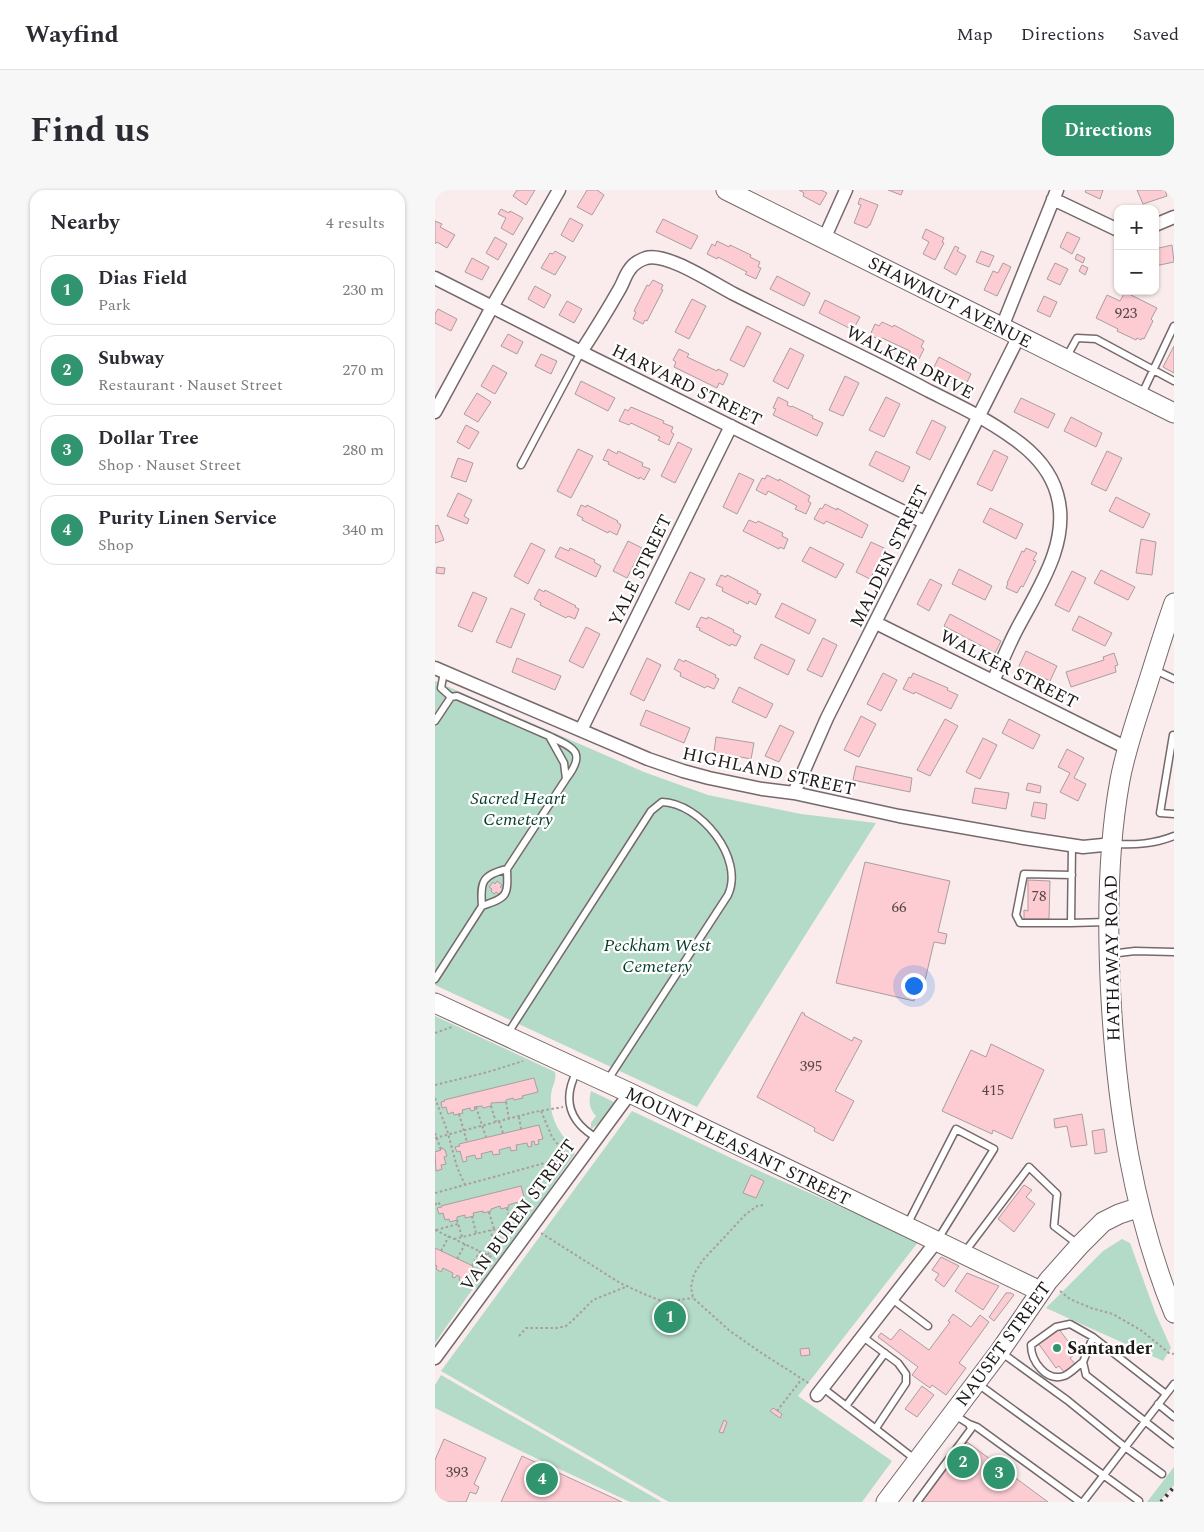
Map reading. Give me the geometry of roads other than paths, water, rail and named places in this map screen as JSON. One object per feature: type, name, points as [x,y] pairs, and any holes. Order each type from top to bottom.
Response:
[{"type":"main road","name":"SHAWMUT AVENUE","points":[[727,190],[1174,413]]},
{"type":"main road","name":"HATHAWAY ROAD","points":[[1174,603],[1127,748],[1120,782],[1110,877],[1109,922],[1112,1027],[1126,1144],[1139,1208],[1174,1313]]},
{"type":"main road","name":"MOUNT PLEASANT STREET","points":[[435,1003],[630,1093],[936,1242],[1044,1286]]},
{"type":"main road","name":"NAUSET STREET","points":[[886,1502],[1000,1351],[1044,1286],[1103,1222],[1119,1214],[1139,1208]]},
{"type":"street","points":[[435,412],[559,190]]},
{"type":"street","points":[[825,239],[846,190]]},
{"type":"street","points":[[1002,328],[1055,195],[1114,228]]},
{"type":"street","points":[[1159,223],[1174,217]]},
{"type":"street","name":"WALKER DRIVE","points":[[581,352],[629,271],[640,260],[658,257],[683,266],[741,298],[861,355],[979,416],[1010,436],[1041,463],[1053,483],[1060,508],[1059,532],[1053,558],[993,681]]},
{"type":"street","name":"HARVARD STREET","points":[[435,278],[924,522]]},
{"type":"street","name":"MALDEN STREET","points":[[794,793],[827,718],[1019,336]]},
{"type":"street","name":"YALE STREET","points":[[581,730],[731,426]]},
{"type":"street","name":"WALKER STREET","points":[[876,622],[1127,748]]},
{"type":"street","name":"HIGHLAND STREET","points":[[440,670],[648,759],[683,771],[736,784],[794,793],[899,816],[1024,838],[1083,847],[1113,844]]},
{"type":"street","name":"VAN BUREN STREET","points":[[435,1358],[532,1223],[630,1093]]},
{"type":"street","points":[[817,1390],[863,1337],[936,1242]]},
{"type":"lane","points":[[1140,397],[1174,328]]},
{"type":"lane","points":[[1065,359],[1077,338],[1096,339],[1174,381]]},
{"type":"lane","points":[[1163,350],[1170,353]]},
{"type":"lane","points":[[521,465],[581,352]]},
{"type":"lane","points":[[1153,668],[1174,679]]},
{"type":"lane","points":[[440,670],[441,688],[451,697]]},
{"type":"lane","points":[[435,721],[451,697],[457,696],[549,736],[569,746],[575,753],[577,763],[507,869],[507,890],[505,895],[482,906]]},
{"type":"lane","points":[[1174,734],[1160,813],[1174,814]]},
{"type":"lane","points":[[549,736],[564,763],[566,779]]},
{"type":"lane","points":[[506,1036],[651,811],[662,802],[679,806],[704,822],[714,832],[730,862],[732,886],[606,1083]]},
{"type":"lane","points":[[1113,844],[1143,845],[1174,836]]},
{"type":"lane","points":[[1071,923],[1073,845]]},
{"type":"lane","points":[[435,979],[482,906],[481,886],[484,880],[493,872],[507,869]]},
{"type":"lane","points":[[1072,875],[1024,874],[1015,915],[1020,923],[1109,922]]},
{"type":"lane","points":[[1109,954],[1135,951],[1174,952]]},
{"type":"lane","points":[[578,1070],[569,1089],[570,1106],[573,1116],[577,1121],[597,1138]]},
{"type":"lane","points":[[906,1226],[956,1130],[994,1149],[936,1242]]},
{"type":"lane","points":[[963,1254],[1029,1167],[1057,1194],[1054,1226],[1080,1245]]},
{"type":"lane","points":[[892,1299],[928,1326]]},
{"type":"lane","points":[[1093,1338],[1083,1362],[1065,1376],[1054,1378],[1044,1372],[1031,1354],[1031,1345],[1056,1327],[1070,1324],[1093,1338],[1166,1394]]},
{"type":"lane","points":[[863,1337],[898,1363],[906,1374],[906,1383],[876,1428]]},
{"type":"lane","points":[[1000,1351],[1162,1474]]},
{"type":"lane","points":[[846,1406],[885,1354]]},
{"type":"lane","points":[[1083,1362],[1086,1375],[1173,1442]]},
{"type":"lane","points":[[976,1382],[1139,1501]]},
{"type":"lane","points":[[952,1414],[970,1427],[977,1427],[1081,1502],[1174,1384]]},
{"type":"lane","points":[[817,1390],[846,1406],[917,1460]]},
{"type":"lane","points":[[1159,1404],[1174,1416]]},
{"type":"lane","points":[[917,1502],[970,1427]]},
{"type":"railway","points":[[1161,1502],[1174,1487]]},
{"type":"place","name":"Dias Field","points":[[670,1317]]},
{"type":"place","name":"Santander","points":[[1057,1348]]},
{"type":"place","name":"Subway","points":[[963,1462]]},
{"type":"place","name":"Dollar Tree","points":[[999,1473]]},
{"type":"place","name":"Purity Linen Service","points":[[542,1479]]},
{"type":"park label","name":"Sacred Heart Cemetery","points":[[518,808]]},
{"type":"park label","name":"Peckham West Cemetery","points":[[657,955]]}]
